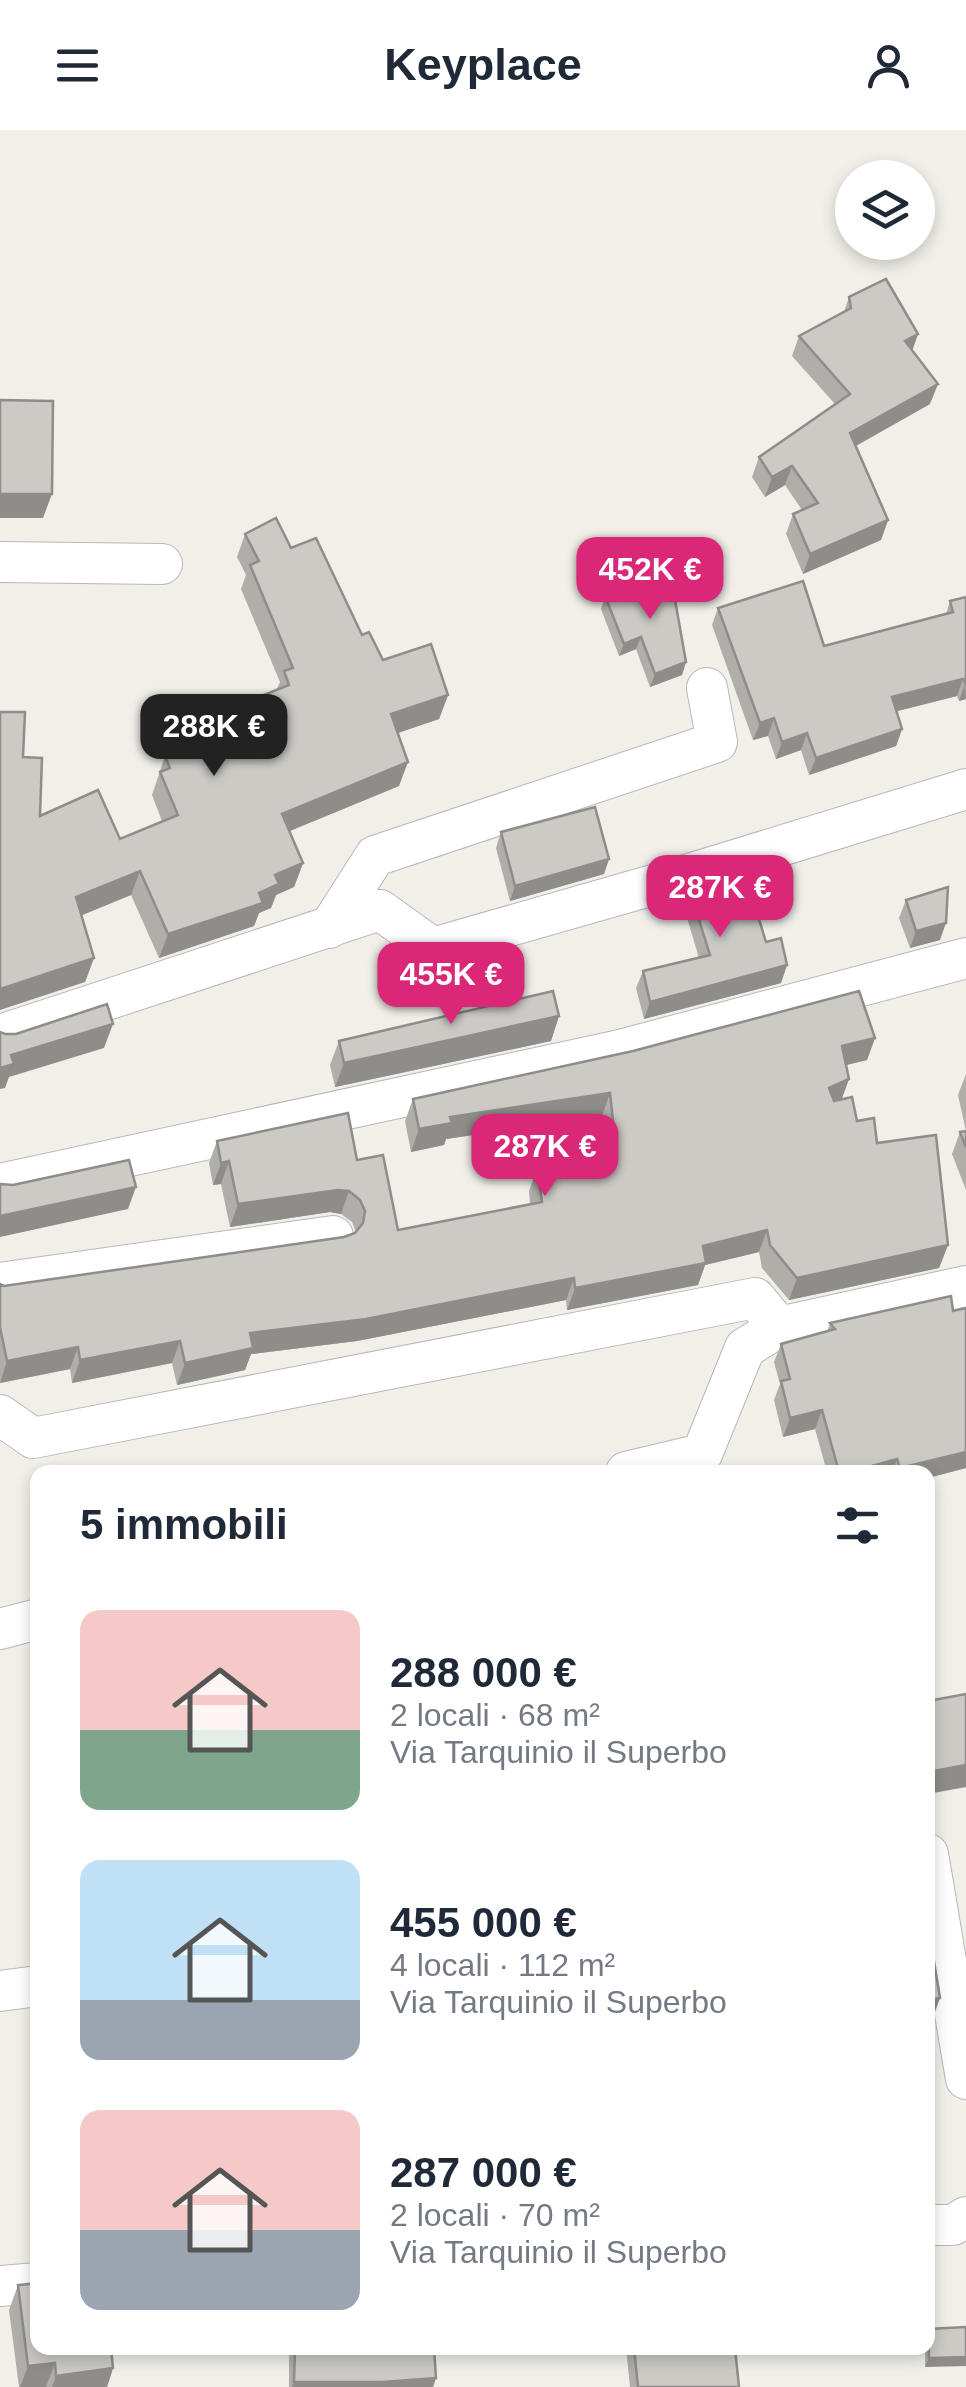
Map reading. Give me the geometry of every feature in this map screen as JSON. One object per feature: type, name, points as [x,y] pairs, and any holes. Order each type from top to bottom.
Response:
[{"type":"street","points":[[0,562],[162,564]]},
{"type":"street","points":[[329,928],[375,856],[717,742],[707,688]]},
{"type":"street","points":[[0,1035],[380,910],[434,948],[966,789]]},
{"type":"street","points":[[0,1184],[620,1050],[966,958]]},
{"type":"street","points":[[0,1282],[333,1236]]},
{"type":"street","points":[[656,1465],[702,1454],[745,1348],[779,1327],[966,1286]]},
{"type":"street","points":[[0,1415],[33,1438],[756,1298],[779,1327]]},
{"type":"street","points":[[0,1628],[30,1621]]},
{"type":"street","points":[[935,1895],[966,2079]]},
{"type":"street","points":[[0,1992],[30,1987]]},
{"type":"street","points":[[935,2226],[953,2225],[966,2217]]},
{"type":"street","points":[[0,2286],[30,2284]]},
{"type":"building","points":[[886,279],[918,334],[905,341],[938,384],[850,433],[888,520],[810,554],[793,514],[818,503],[792,466],[772,477],[759,457],[850,394],[799,336],[851,308],[849,297]]},
{"type":"building","points":[[0,400],[53,401],[52,494],[0,494]]},
{"type":"building","points":[[276,518],[291,548],[316,538],[362,635],[369,632],[383,660],[431,644],[448,695],[391,714],[408,762],[282,814],[303,863],[275,875],[279,884],[259,893],[263,903],[168,934],[140,871],[76,897],[94,958],[0,989],[0,712],[25,712],[23,757],[42,758],[40,816],[98,790],[120,839],[178,815],[160,772],[170,768],[165,756],[216,735],[208,717],[289,685],[284,671],[293,668],[250,565],[259,561],[245,534]]},
{"type":"building","points":[[666,576],[674,594],[686,662],[655,674],[641,637],[624,644],[605,596]]},
{"type":"building","points":[[803,581],[824,646],[953,612],[950,601],[966,597],[966,684],[963,679],[892,697],[902,729],[816,758],[807,733],[782,742],[774,718],[760,723],[718,608]]},
{"type":"building","points":[[595,807],[609,859],[515,886],[501,832]]},
{"type":"building","points":[[743,867],[766,942],[781,938],[787,965],[650,1002],[643,971],[710,955],[688,884]]},
{"type":"building","points":[[948,887],[946,923],[916,931],[906,900]]},
{"type":"building","points":[[553,991],[559,1016],[344,1063],[339,1041]]},
{"type":"building","points":[[859,991],[875,1038],[842,1046],[849,1079],[829,1088],[834,1101],[852,1097],[857,1121],[874,1118],[877,1143],[936,1135],[948,1245],[797,1278],[770,1245],[767,1230],[703,1246],[706,1263],[575,1288],[574,1278],[366,1319],[250,1333],[253,1348],[185,1363],[180,1341],[80,1360],[78,1347],[7,1361],[0,1327],[0,1284],[344,1237],[355,1233],[363,1223],[365,1211],[349,1191],[238,1204],[229,1161],[221,1163],[217,1141],[348,1113],[357,1160],[383,1155],[398,1230],[542,1202],[537,1169],[617,1157],[610,1093],[450,1117],[452,1123],[419,1129],[413,1099],[633,1051]]},
{"type":"building","points":[[107,1004],[113,1024],[11,1055],[14,1064],[0,1068],[0,1032],[16,1034]]},
{"type":"building","points":[[129,1160],[136,1187],[0,1216],[0,1184],[13,1185]]},
{"type":"building","points":[[951,1296],[953,1311],[966,1308],[966,1452],[912,1465],[899,1465],[897,1459],[875,1465],[837,1465],[822,1410],[790,1418],[781,1381],[790,1379],[781,1344],[835,1329],[830,1323]]},
{"type":"building","points":[[966,1694],[966,1765],[935,1771],[935,1700]]},
{"type":"building","points":[[935,1968],[940,1998],[935,1999]]},
{"type":"building","points":[[30,2284],[30,2355],[112,2355],[113,2368],[56,2376],[55,2363],[28,2366],[18,2285]]},
{"type":"building","points":[[966,2327],[966,2357],[929,2358],[935,2355],[935,2329]]},
{"type":"building","points":[[295,2355],[434,2355],[436,2378],[294,2382]]},
{"type":"building","points":[[635,2355],[736,2355],[739,2387],[638,2387]]}]
